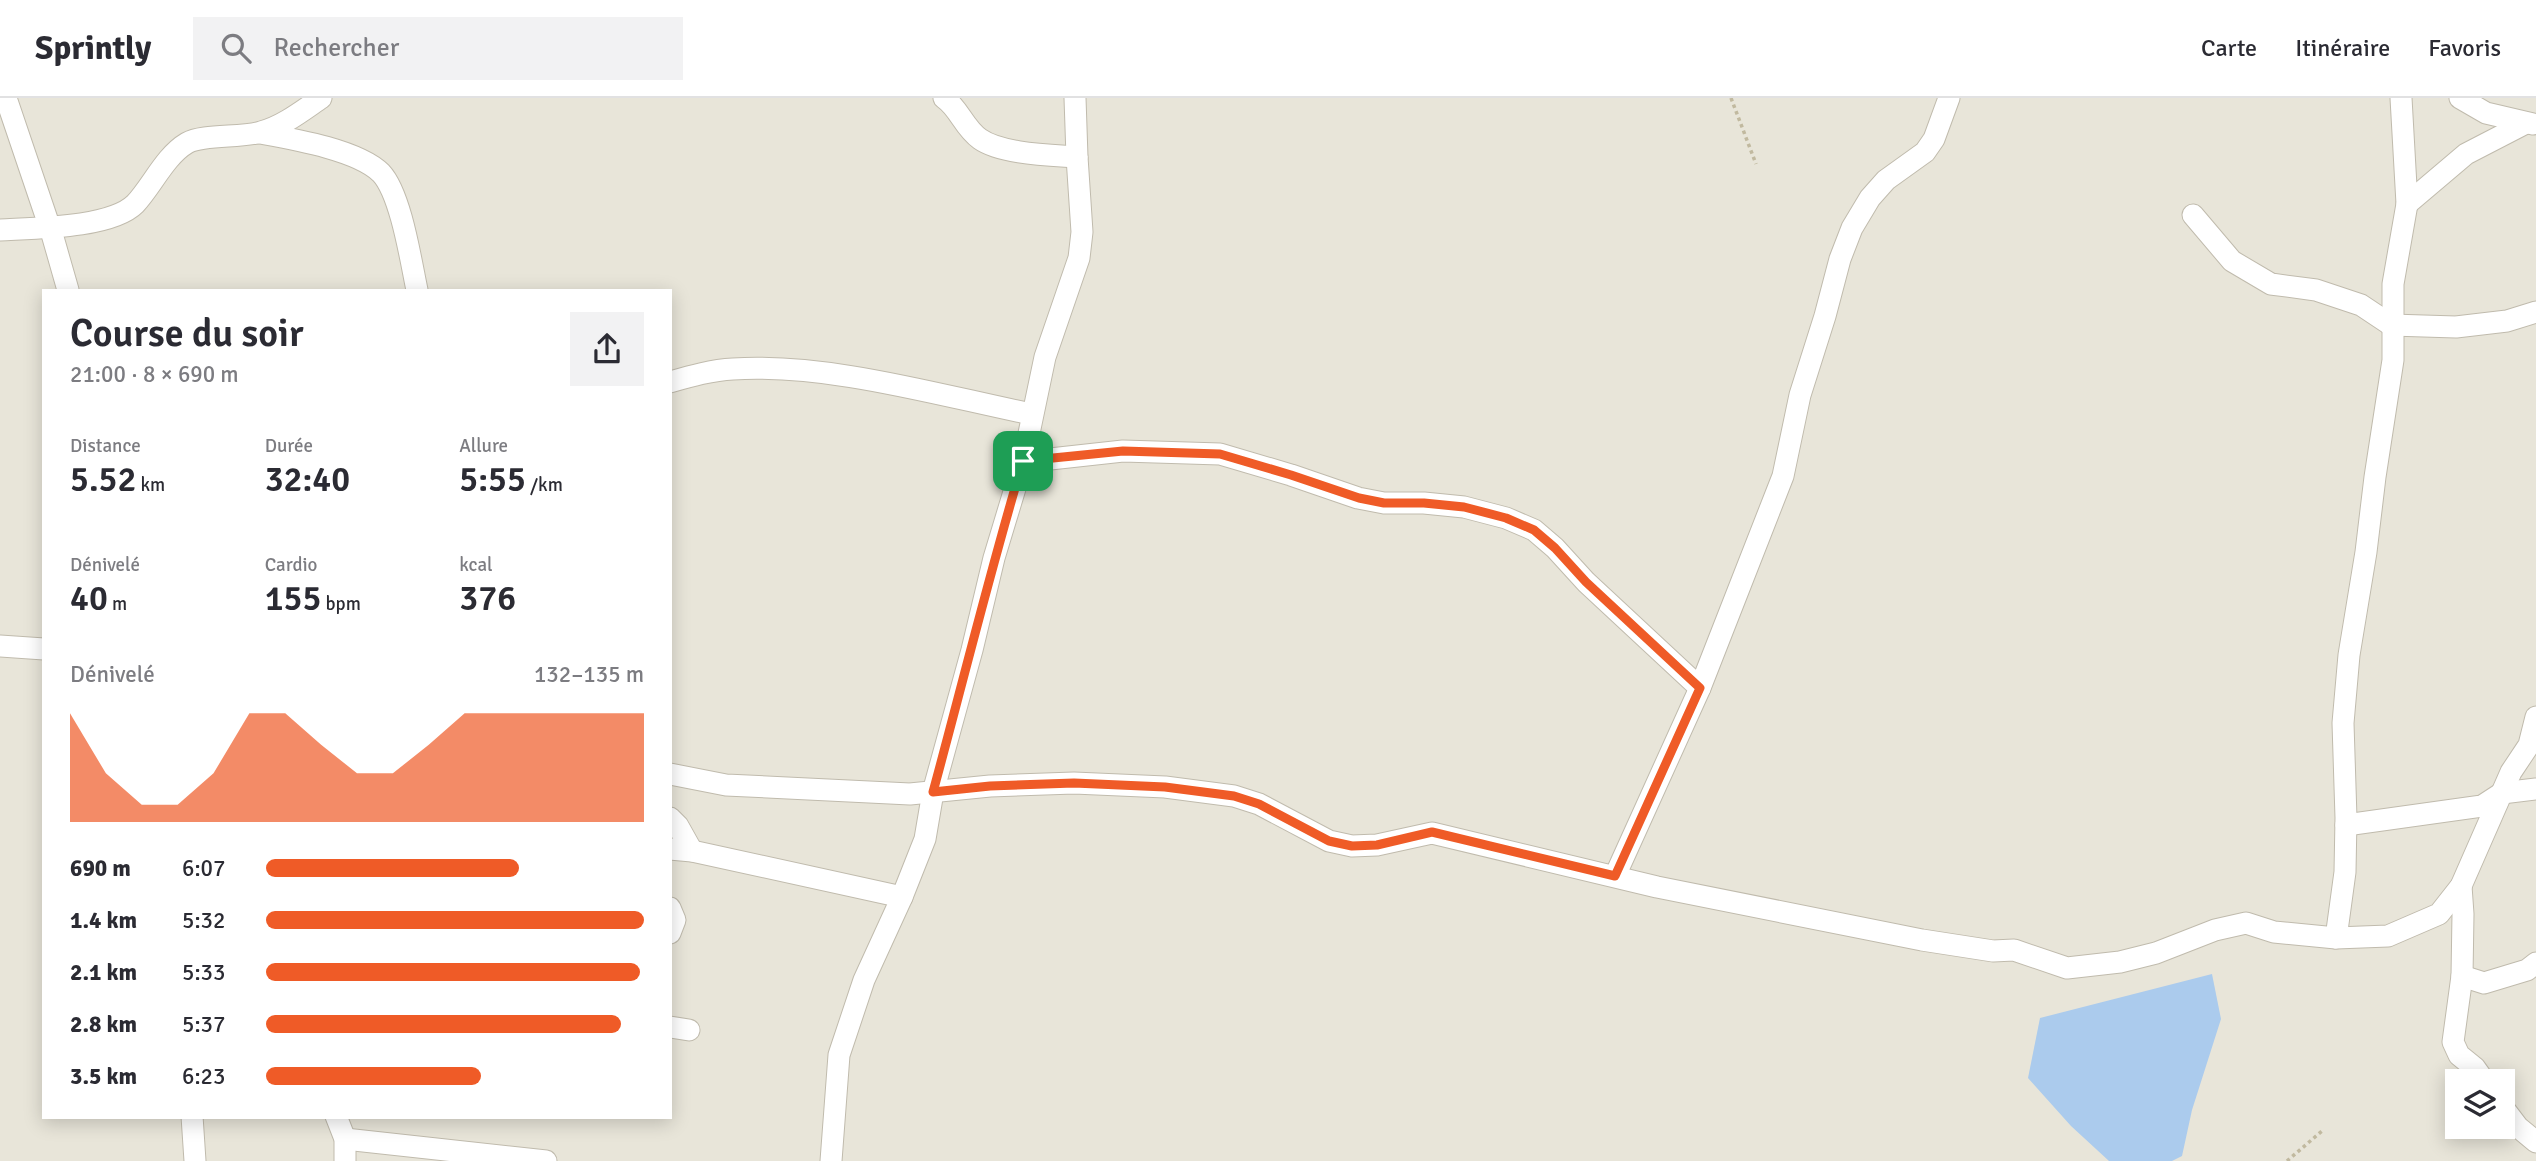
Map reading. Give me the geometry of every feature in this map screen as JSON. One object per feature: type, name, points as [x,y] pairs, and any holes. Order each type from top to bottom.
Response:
[{"type":"street","points":[[6,98],[50,227],[68,289]]},
{"type":"street","points":[[0,230],[50,227],[107,219],[132,207],[169,160],[188,142],[260,132],[285,122],[321,98]]},
{"type":"street","points":[[944,98],[964,125],[981,141],[1019,152],[1077,157]]},
{"type":"street","points":[[831,1161],[839,1055],[863,980],[902,897],[925,839],[933,792],[994,558],[1023,461],[1045,357],[1079,258],[1082,232],[1075,98]]},
{"type":"street","points":[[1615,876],[1700,688],[1783,476],[1800,395],[1840,258],[1852,228],[1870,198],[1886,180],[1925,152],[1934,139],[1949,98]]},
{"type":"street","points":[[2336,938],[2345,872],[2343,723],[2349,655],[2393,360],[2393,284],[2407,204],[2401,98]]},
{"type":"street","points":[[2460,98],[2487,113],[2531,123]]},
{"type":"street","points":[[2407,204],[2466,154],[2531,123]]},
{"type":"street","points":[[260,132],[364,161],[383,174],[395,199],[417,289]]},
{"type":"street","points":[[2193,215],[2232,261],[2270,284],[2316,290],[2361,305],[2391,325],[2456,327],[2507,321],[2536,312]]},
{"type":"street","points":[[672,381],[702,373],[733,369],[820,373],[1031,414]]},
{"type":"street","points":[[1023,461],[1123,451],[1220,454],[1359,498],[1384,503],[1464,507],[1496,515],[1534,530],[1700,688]]},
{"type":"street","points":[[0,646],[42,649]]},
{"type":"street","points":[[672,775],[726,785],[910,794],[990,786],[1074,783],[1165,787],[1234,796],[1259,804],[1329,841],[1341,844],[1377,845],[1432,832],[1615,876],[1922,940],[1993,951],[2014,950],[2067,968],[2120,962],[2156,953],[2215,930],[2246,923],[2274,932],[2336,938],[2388,936],[2439,914],[2461,886],[2511,772],[2529,745],[2536,717]]},
{"type":"street","points":[[2346,825],[2482,806],[2502,793],[2536,789]]},
{"type":"street","points":[[672,820],[692,851]]},
{"type":"street","points":[[672,849],[692,851],[902,897]]},
{"type":"street","points":[[2461,886],[2462,976],[2453,1042],[2459,1055],[2476,1069]]},
{"type":"street","points":[[2462,976],[2484,983],[2528,970],[2536,963]]},
{"type":"street","points":[[192,1119],[195,1161]]},
{"type":"street","points":[[337,1119],[345,1139],[345,1161]]},
{"type":"street","points":[[2515,1123],[2536,1142]]},
{"type":"street","points":[[345,1139],[546,1161]]},
{"type":"path","points":[[1731,98],[1756,164]]},
{"type":"path","points":[[2287,1161],[2322,1131]]},
{"type":"shaded area","points":[[0,98],[2536,98],[2536,1161],[0,1161]]},
{"type":"water","points":[[2212,974],[2221,1019],[2192,1110],[2182,1156],[2172,1161],[2109,1161],[2071,1126],[2028,1078],[2040,1018]]},
{"type":"route","points":[[1123,451],[1220,454],[1359,498],[1384,503],[1464,507],[1506,518],[1534,530],[1700,688],[1615,876],[1432,832],[1413,835],[1397,842],[1352,846],[1329,841],[1259,804],[1234,796],[1165,787],[1074,783],[990,786],[933,792],[994,558],[1023,461],[1123,451]]}]
